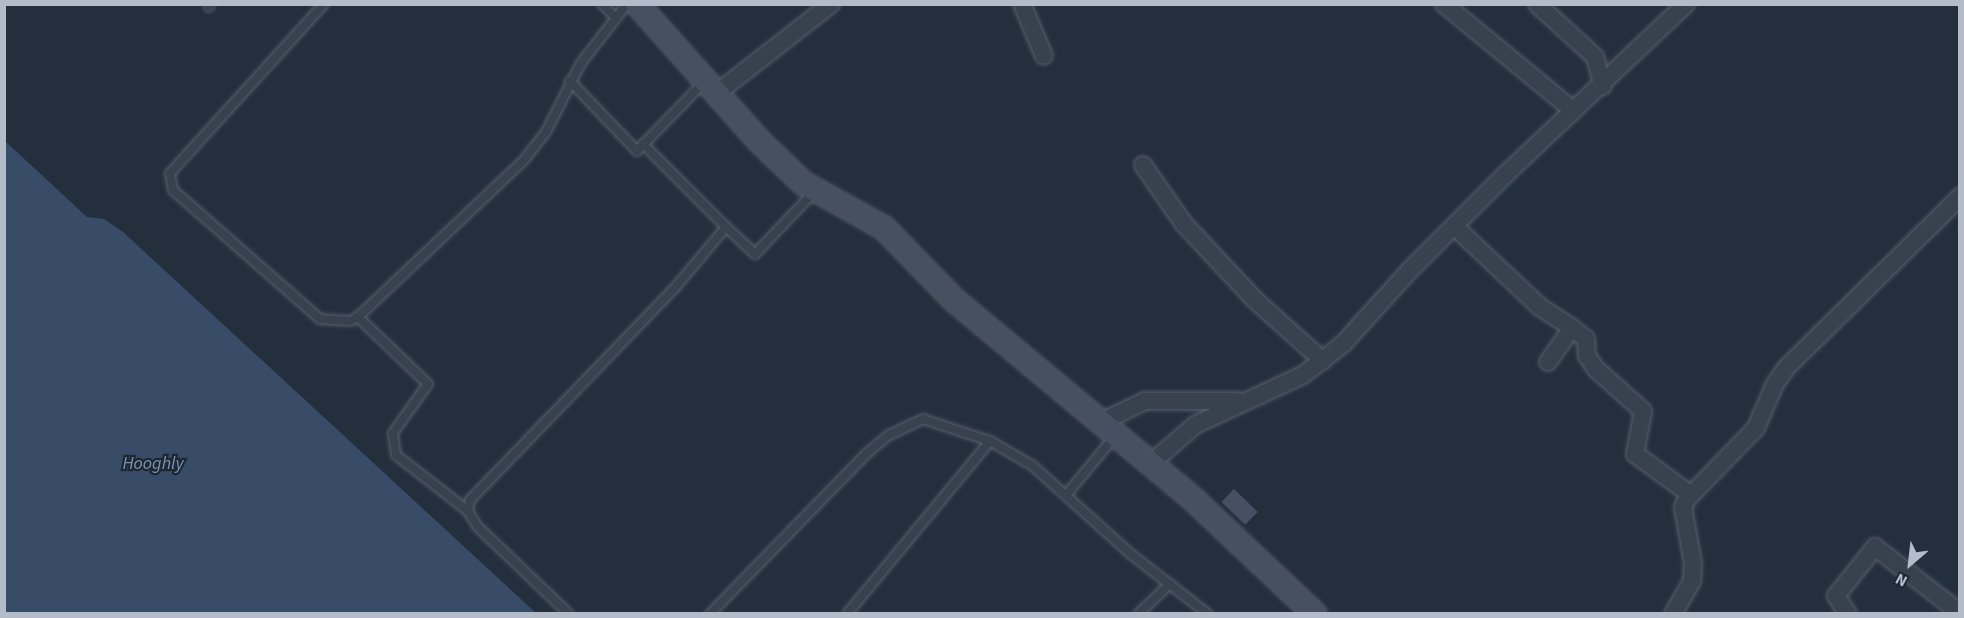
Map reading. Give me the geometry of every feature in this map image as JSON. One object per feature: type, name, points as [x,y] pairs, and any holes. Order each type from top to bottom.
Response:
[{"type":"street","points":[[637,4],[758,140],[815,191],[885,228],[953,300],[1194,500],[1315,614]]},
{"type":"street","points":[[711,86],[831,4]]},
{"type":"street","points":[[1022,4],[1044,56]]},
{"type":"street","points":[[1444,4],[1574,111]]},
{"type":"street","points":[[1537,4],[1595,57],[1603,86]]},
{"type":"street","points":[[1150,464],[1195,425],[1287,384],[1323,361],[1454,226],[1603,86],[1686,4]]},
{"type":"street","points":[[1143,165],[1184,224],[1254,300],[1323,361]]},
{"type":"street","points":[[1673,614],[1692,581],[1693,564],[1683,507],[1691,495],[1756,428],[1775,384],[1787,367],[1959,197]]},
{"type":"street","points":[[1454,226],[1540,307],[1586,339],[1587,356],[1596,369],[1643,411],[1635,454],[1691,495]]},
{"type":"street","points":[[1548,362],[1572,328]]},
{"type":"street","points":[[1107,430],[1145,401],[1248,401]]},
{"type":"street","points":[[1848,614],[1836,596],[1875,547],[1959,613]]},
{"type":"lane","points":[[324,4],[170,173],[173,190],[320,319],[350,321],[358,317],[524,160],[546,132],[570,81],[627,4]]},
{"type":"lane","points":[[602,4],[616,18]]},
{"type":"lane","points":[[570,81],[636,151],[711,86]]},
{"type":"lane","points":[[643,144],[755,254],[815,191]]},
{"type":"lane","points":[[468,511],[470,500],[673,290],[726,227]]},
{"type":"lane","points":[[358,317],[428,384],[393,434],[396,455],[468,511],[477,526],[569,614]]},
{"type":"lane","points":[[710,614],[888,435],[923,419],[990,441],[1033,466],[1208,614]]},
{"type":"lane","points":[[1066,495],[1107,430]]},
{"type":"lane","points":[[847,614],[990,441]]},
{"type":"lane","points":[[1138,614],[1170,584]]},
{"type":"water","name":"Hooghly","points":[[5,141],[87,217],[104,219],[123,232],[536,613],[5,613]]},
{"type":"building","points":[[1234,489],[1258,512],[1245,525],[1221,502]]}]
